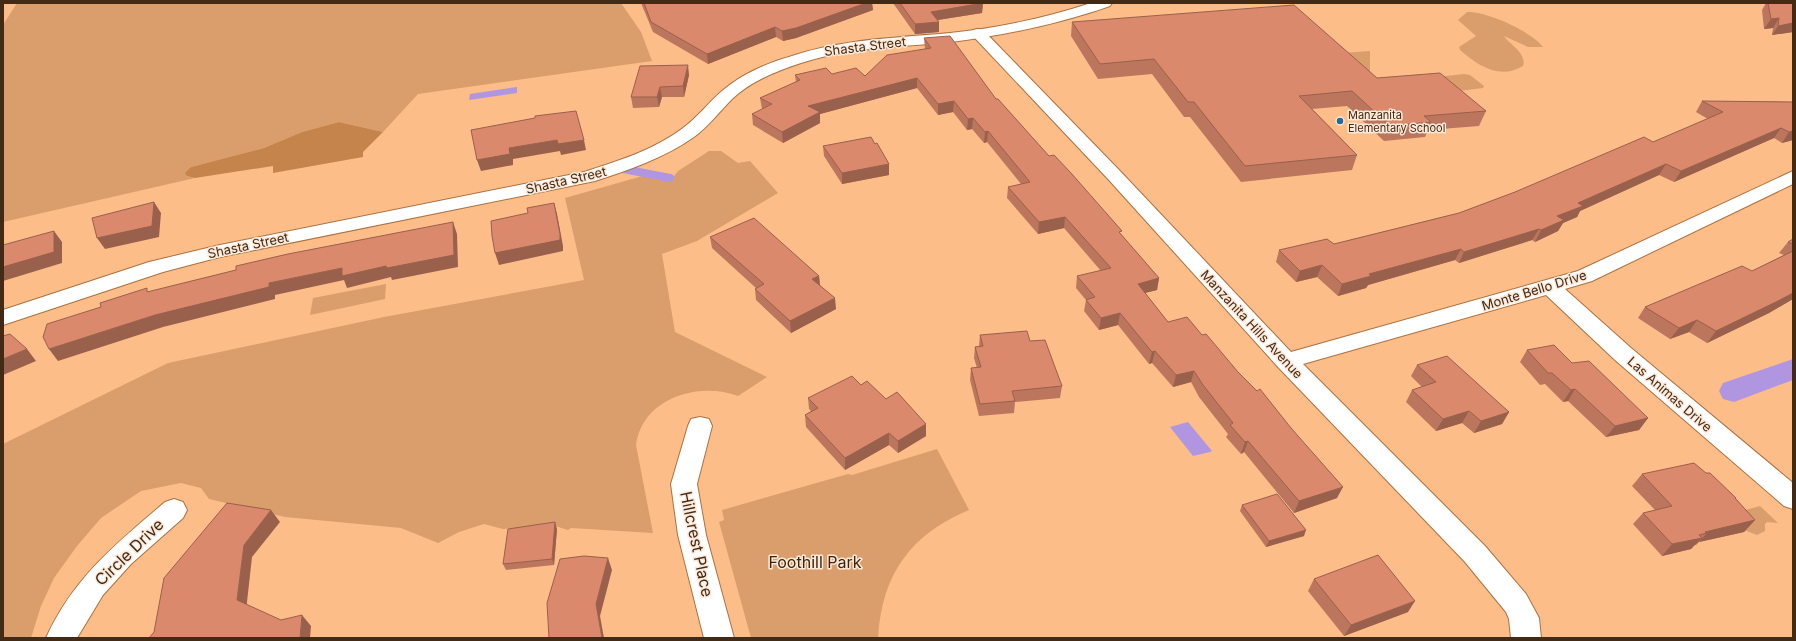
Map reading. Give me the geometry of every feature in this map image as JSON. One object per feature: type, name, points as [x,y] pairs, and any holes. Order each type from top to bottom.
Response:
[{"type":"street","name":"Shasta Street","points":[[3,318],[156,267],[220,251],[588,176],[644,158],[661,151],[702,123],[728,94],[738,86],[762,72],[786,62],[817,53],[850,47],[978,33],[1051,20],[1105,3]]},
{"type":"street","name":"Manzanita Hills Avenue","points":[[978,33],[1109,170],[1286,360],[1475,554],[1510,595],[1525,628]]},
{"type":"street","name":"Monte Bello Drive","points":[[1286,360],[1585,276],[1793,177]]},
{"type":"street","name":"Las Animas Drive","points":[[1550,287],[1623,354],[1793,498]]},
{"type":"street","name":"Hillcrest Place","points":[[700,426],[684,484],[692,535],[719,638]]},
{"type":"street","name":"Circle Drive","points":[[61,638],[93,586],[121,556],[174,510]]},
{"type":"green space","points":[[17,3],[621,3],[641,32],[652,61],[418,94],[383,132],[339,122],[302,132],[264,148],[191,167],[187,176],[195,178],[3,222],[3,25]]},
{"type":"green space","points":[[1467,12],[1485,15],[1508,23],[1529,35],[1543,47],[1528,47],[1504,36],[1523,57],[1523,66],[1506,72],[1482,66],[1460,50],[1459,47],[1476,36],[1458,20]]},
{"type":"green space","points":[[1370,51],[1370,75],[1341,53]]},
{"type":"green space","points":[[1464,74],[1470,75],[1484,86],[1483,88],[1451,92],[1436,77]]},
{"type":"green space","points":[[709,151],[721,151],[738,163],[750,161],[778,193],[697,241],[662,254],[675,332],[767,377],[738,396],[723,392],[706,391],[690,393],[675,397],[661,405],[649,415],[641,429],[636,445],[653,533],[571,528],[568,530],[555,526],[503,529],[484,524],[459,532],[438,543],[401,528],[285,517],[209,499],[201,488],[181,483],[141,491],[101,518],[77,546],[54,578],[41,606],[31,638],[3,638],[3,444],[168,363],[384,317],[584,280],[565,198],[646,175],[671,180],[678,171]]},
{"type":"green space","points":[[386,284],[385,299],[310,315],[313,298]]},
{"type":"green space","name":"Foothill Park","points":[[937,449],[969,510],[948,520],[930,532],[915,545],[903,559],[893,576],[886,595],[881,615],[878,638],[751,638],[719,522],[724,520],[722,510],[848,474],[852,475]]},
{"type":"green space","points":[[1760,506],[1778,523],[1767,522],[1765,524],[1765,531],[1757,535],[1744,530],[1738,512]]},
{"type":"shaded area","points":[[517,87],[517,93],[469,100],[470,94]]},
{"type":"shaded area","points":[[339,122],[383,132],[363,152],[363,157],[273,173],[273,166],[195,178],[187,176],[185,173],[191,167],[264,148],[302,132]]},
{"type":"shaded area","points":[[1188,422],[1212,451],[1193,456],[1170,427]]},
{"type":"building","points":[[644,3],[866,3],[796,28],[782,31],[775,27],[707,54],[651,22]]},
{"type":"building","points":[[900,3],[983,3],[931,12],[939,22],[915,24]]},
{"type":"building","points":[[1768,3],[1793,3],[1793,23],[1778,26],[1779,18],[1771,19]]},
{"type":"building","points":[[1294,5],[1377,78],[1440,73],[1486,111],[1424,116],[1431,122],[1390,126],[1352,91],[1299,96],[1357,155],[1245,166],[1194,102],[1188,102],[1154,59],[1100,64],[1072,22]]},
{"type":"building","points":[[950,36],[996,99],[998,99],[1049,156],[1054,155],[1071,173],[1122,231],[1119,232],[1159,278],[1138,284],[1168,322],[1187,317],[1202,335],[1206,334],[1238,372],[1257,391],[1260,389],[1291,428],[1343,487],[1299,501],[1248,441],[1245,442],[1230,425],[1233,423],[1203,385],[1194,371],[1176,375],[1155,351],[1152,352],[1120,313],[1101,318],[1086,300],[1095,297],[1077,276],[1111,268],[1065,217],[1039,222],[1008,187],[1030,182],[988,131],[985,132],[973,118],[968,119],[954,101],[938,104],[917,78],[808,106],[820,112],[782,132],[752,114],[772,104],[760,98],[800,80],[795,75],[826,68],[832,74],[856,68],[865,76],[887,55],[931,48],[924,38]]},
{"type":"building","points":[[688,65],[683,86],[660,87],[657,97],[631,97],[640,66]]},
{"type":"building","points":[[1702,101],[1793,102],[1793,131],[1789,132],[1781,128],[1681,171],[1666,164],[1578,203],[1583,206],[1557,216],[1564,220],[1541,230],[1539,229],[1464,252],[1461,249],[1369,274],[1371,276],[1342,284],[1322,265],[1300,271],[1279,250],[1327,239],[1334,244],[1459,213],[1515,192],[1644,137],[1653,142],[1723,112]]},
{"type":"building","points":[[576,111],[584,140],[558,144],[557,140],[509,148],[510,154],[477,160],[471,130],[535,118],[535,116]]},
{"type":"building","points":[[871,137],[875,144],[877,143],[889,164],[842,173],[823,146]]},
{"type":"building","points":[[154,202],[152,226],[97,238],[92,218]]},
{"type":"building","points":[[554,203],[560,240],[495,253],[491,221],[528,213],[527,208]]},
{"type":"building","points":[[754,218],[819,276],[812,279],[835,298],[790,321],[755,289],[764,284],[710,237]]},
{"type":"building","points":[[453,222],[454,255],[387,268],[386,266],[342,276],[342,268],[269,283],[269,287],[155,315],[49,349],[43,337],[47,324],[101,307],[100,303],[147,288],[147,292],[236,270],[236,266],[288,254]]},
{"type":"building","points":[[54,231],[54,252],[3,267],[3,245]]},
{"type":"building","points":[[1793,239],[1793,244],[1788,242]]},
{"type":"building","points":[[1793,251],[1793,293],[1716,331],[1697,320],[1679,328],[1645,307],[1742,266],[1752,271]]},
{"type":"building","points":[[1027,331],[1030,341],[1045,340],[1062,386],[1012,391],[1015,401],[980,404],[971,368],[981,367],[975,347],[983,346],[980,335]]},
{"type":"building","points":[[10,334],[27,349],[3,359],[3,336]]},
{"type":"building","points":[[1554,345],[1572,363],[1589,361],[1648,418],[1615,426],[1575,389],[1571,390],[1552,373],[1548,373],[1527,350]]},
{"type":"building","points":[[1447,356],[1509,412],[1481,421],[1469,411],[1443,419],[1412,390],[1436,382],[1417,365]]},
{"type":"building","points":[[852,376],[861,385],[867,381],[886,399],[897,392],[926,424],[898,441],[889,433],[845,458],[805,415],[818,408],[808,398]]},
{"type":"building","points":[[1694,463],[1706,473],[1710,473],[1736,498],[1755,520],[1705,532],[1707,533],[1699,535],[1702,538],[1672,544],[1643,513],[1672,506],[1642,474]]},
{"type":"building","points":[[1277,494],[1306,530],[1269,541],[1242,505]]},
{"type":"building","points":[[227,503],[271,510],[244,545],[237,600],[281,620],[302,615],[300,638],[149,638],[154,632],[164,578]]},
{"type":"building","points":[[555,522],[552,559],[503,564],[508,529]]},
{"type":"building","points":[[1378,555],[1415,601],[1351,625],[1314,579]]},
{"type":"building","points":[[584,556],[608,558],[596,604],[602,638],[549,638],[547,603],[560,559]]},
{"type":"waterway","points":[[618,168],[670,178]]},
{"type":"waterway","points":[[1734,391],[1793,369]]},
{"type":"place","name":"Manzanita Elementary School","points":[[1340,121]]}]
